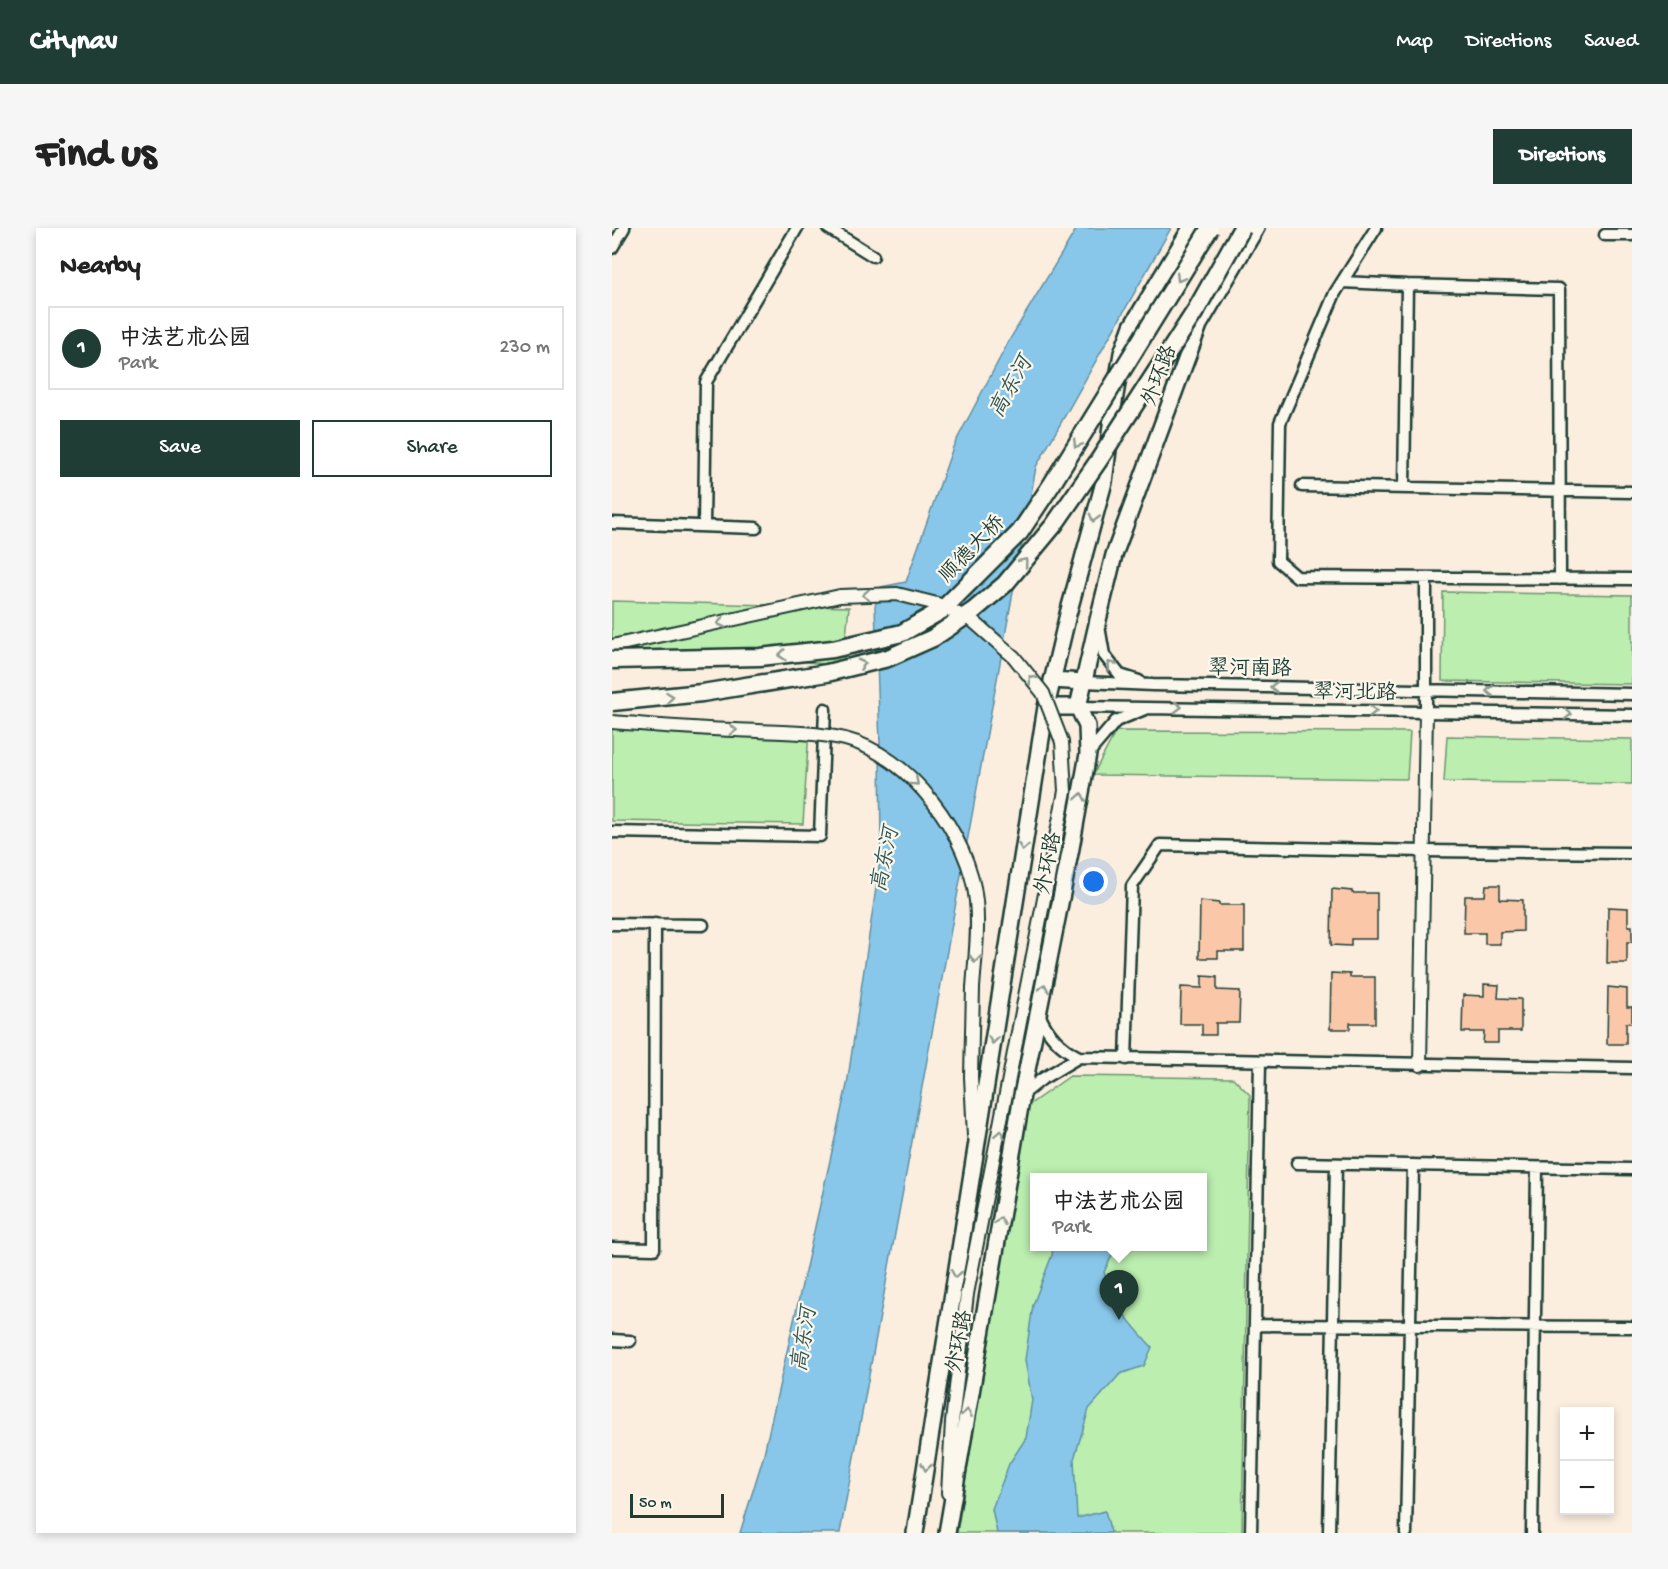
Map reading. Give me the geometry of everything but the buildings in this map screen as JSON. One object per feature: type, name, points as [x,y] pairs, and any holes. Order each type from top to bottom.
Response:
[{"type":"main road","name":"外环路","points":[[915,1533],[1046,707],[1068,614],[1104,482],[1122,353],[1132,326],[1191,228]]},
{"type":"main road","name":"顺德大桥","points":[[612,660],[760,657],[833,649],[902,633],[942,610],[1020,532],[1210,228]]},
{"type":"main road","points":[[612,702],[714,692],[827,673],[888,658],[933,638],[973,611],[1005,584],[1054,525],[1196,310],[1242,228]]},
{"type":"main road","name":"外环路","points":[[946,1533],[1022,1095],[1088,754],[1087,726],[1078,707],[1098,620],[1114,555],[1199,325],[1256,228]]},
{"type":"main road","points":[[1052,680],[1084,682]]},
{"type":"main road","points":[[1046,707],[1078,707]]},
{"type":"street","points":[[612,248],[624,228]]},
{"type":"street","points":[[704,526],[706,382],[797,228]]},
{"type":"street","points":[[828,228],[873,256]]},
{"type":"street","points":[[1376,228],[1335,293],[1280,423],[1278,561],[1297,577],[1632,579]]},
{"type":"street","points":[[1605,235],[1632,235]]},
{"type":"street","points":[[1342,282],[1559,289],[1560,579]]},
{"type":"street","points":[[1404,488],[1407,285]]},
{"type":"street","points":[[1302,486],[1632,492]]},
{"type":"street","points":[[612,523],[756,528]]},
{"type":"street","points":[[1420,1065],[1426,578]]},
{"type":"street","points":[[612,646],[840,596],[897,594],[937,604],[973,621],[1014,657],[1043,693],[1062,742],[1065,791],[967,1294],[952,1422],[946,1533]]},
{"type":"street","points":[[1098,620],[1104,655],[1120,675],[1153,685]]},
{"type":"street","name":"翠河南路","points":[[1084,682],[1632,694]]},
{"type":"street","name":"翠河北路","points":[[1078,707],[1632,715]]},
{"type":"street","points":[[1088,754],[1116,721],[1151,707]]},
{"type":"street","points":[[612,832],[820,836],[825,709]]},
{"type":"street","points":[[612,722],[680,728],[787,732],[845,739],[871,749],[896,765],[924,791],[950,825],[970,869],[976,900],[977,938],[973,988],[971,1077],[975,1157]]},
{"type":"street","points":[[1126,1059],[1132,886],[1160,845],[1632,853]]},
{"type":"street","points":[[612,924],[703,925]]},
{"type":"street","points":[[612,1248],[654,1249],[656,924]]},
{"type":"street","points":[[1039,1014],[1044,1025],[1066,1051],[1079,1057],[1632,1068]]},
{"type":"street","points":[[1022,1095],[1042,1079],[1079,1057]]},
{"type":"street","points":[[1251,1533],[1260,1061]]},
{"type":"street","points":[[1297,1163],[1632,1169]]},
{"type":"street","points":[[1329,1533],[1336,1164]]},
{"type":"street","points":[[1406,1533],[1413,1166]]},
{"type":"street","points":[[1532,1533],[1537,1168]]},
{"type":"street","points":[[1255,1325],[1632,1327]]},
{"type":"street","points":[[612,1340],[630,1341]]},
{"type":"green space","points":[[1443,592],[1632,595],[1632,684],[1442,681]]},
{"type":"green space","points":[[612,601],[849,607],[843,666],[760,657],[612,660]]},
{"type":"green space","points":[[612,726],[809,730],[803,824],[612,821]]},
{"type":"green space","points":[[1116,731],[1410,732],[1407,779],[1093,775]]},
{"type":"green space","points":[[1447,736],[1632,739],[1632,784],[1444,782]]},
{"type":"green space","points":[[1070,1076],[1233,1078],[1250,1095],[1242,1533],[957,1533],[1026,1107]]},
{"type":"water","name":"高东河","points":[[1077,228],[1171,228],[1036,467],[840,1533],[740,1533],[763,1458],[847,1085],[881,854],[875,606],[881,587],[906,582],[953,447],[1010,339]]},
{"type":"water","points":[[1052,1251],[1114,1251],[1104,1272],[1108,1284],[1124,1313],[1152,1347],[1144,1366],[1120,1374],[1089,1409],[1074,1459],[1077,1518],[1105,1511],[1111,1532],[1109,1533],[997,1533],[992,1509],[1009,1464],[1026,1438],[1032,1400],[1025,1360],[1033,1305]]},
{"type":"place","name":"中法艺术公园","points":[[1119,1320]]}]
